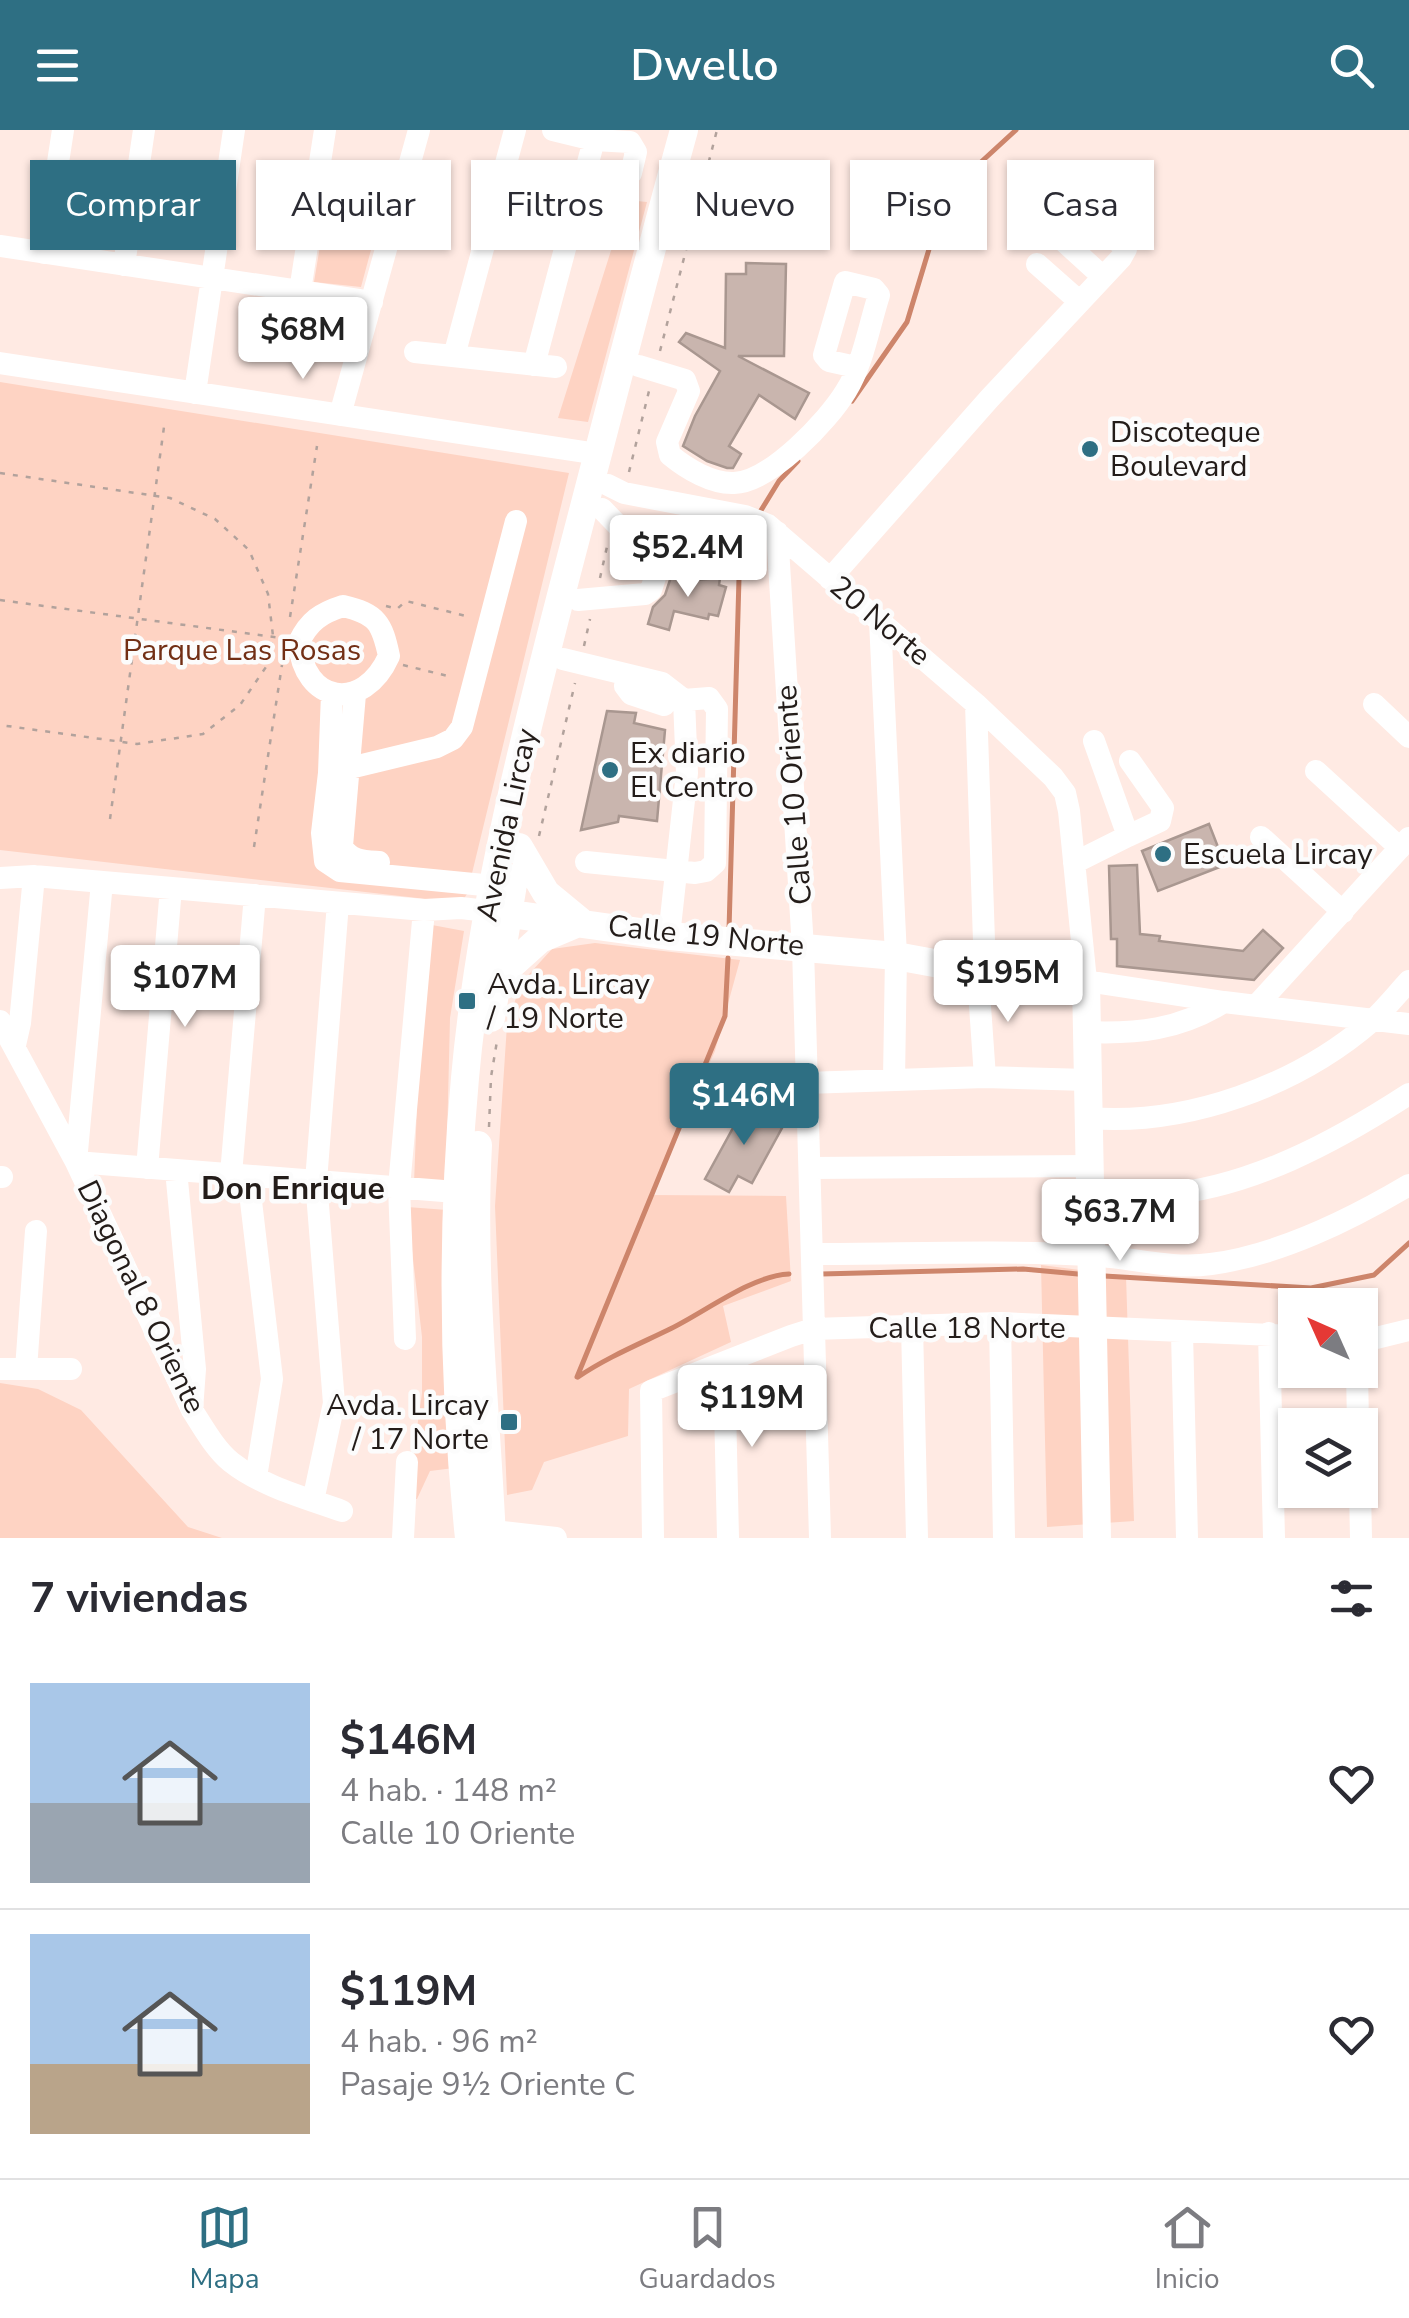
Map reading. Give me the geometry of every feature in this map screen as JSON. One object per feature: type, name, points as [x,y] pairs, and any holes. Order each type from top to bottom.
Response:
[{"type":"main road","name":"Avenida Lircay","points":[[480,1534],[459,1384],[456,1192],[465,1074],[526,729],[684,130]]},
{"type":"main road","name":"Avenida Lircay","points":[[480,1534],[475,1193],[481,1082],[498,977],[496,895],[519,848],[578,600],[702,130]]},
{"type":"main road","points":[[498,977],[540,940],[581,922],[546,893],[519,848]]},
{"type":"main road","name":"Calle 19 Norte","points":[[496,895],[581,922],[669,936],[896,956],[983,972],[1086,981]]},
{"type":"main road","points":[[1086,981],[1097,1538]]},
{"type":"street","points":[[44,253],[63,130]]},
{"type":"street","points":[[124,265],[144,130]]},
{"type":"street","points":[[195,393],[234,130]]},
{"type":"street","points":[[300,291],[325,130]]},
{"type":"street","points":[[340,414],[419,130]]},
{"type":"street","points":[[454,356],[515,130]]},
{"type":"street","points":[[553,130],[594,140],[625,140],[634,145],[634,160]]},
{"type":"street","points":[[415,352],[545,366],[594,140]]},
{"type":"street","points":[[0,246],[372,302]]},
{"type":"street","points":[[1073,250],[1103,277]]},
{"type":"street","points":[[830,579],[1125,250]]},
{"type":"street","points":[[1037,264],[1080,302]]},
{"type":"street","points":[[0,363],[598,454]]},
{"type":"street","points":[[639,366],[688,384],[667,442],[670,455],[714,481],[738,484],[771,466],[820,426],[848,389],[856,367]]},
{"type":"street","name":"20 Norte","points":[[605,497],[624,493],[745,516],[777,532],[976,704],[1053,778],[1065,793],[1074,863]]},
{"type":"street","points":[[578,600],[645,594],[668,558],[630,538],[605,497]]},
{"type":"street","points":[[339,771],[437,747],[452,739],[462,727],[516,521]]},
{"type":"street","name":"Calle 10 Oriente","points":[[777,532],[803,948],[820,1538]]},
{"type":"street","points":[[343,606],[365,611],[380,624],[390,656],[374,682],[343,693],[321,687],[306,670],[299,642],[306,627],[322,613],[343,606]]},
{"type":"street","points":[[880,621],[896,956],[894,1079]]},
{"type":"street","points":[[563,659],[662,683],[674,702],[686,764],[669,936]]},
{"type":"street","points":[[343,693],[339,771],[342,846],[347,854],[496,895]]},
{"type":"street","points":[[586,862],[678,872],[706,871],[715,863],[714,702],[698,696],[674,702]]},
{"type":"street","points":[[976,704],[983,972],[980,1006],[985,1077]]},
{"type":"street","points":[[1374,704],[1409,737]]},
{"type":"street","points":[[1094,741],[1128,836]]},
{"type":"street","points":[[1086,981],[1074,863],[1160,821],[1163,808],[1130,761]]},
{"type":"street","points":[[686,764],[716,764]]},
{"type":"street","points":[[1256,1006],[1404,843],[1316,771]]},
{"type":"street","points":[[1260,837],[1343,912]]},
{"type":"street","points":[[15,1046],[34,876]]},
{"type":"street","name":"Calle 19 Norte","points":[[0,878],[34,876],[424,910],[461,908],[496,895]]},
{"type":"street","points":[[102,882],[76,1162],[456,1192]]},
{"type":"street","points":[[147,1168],[171,888]]},
{"type":"street","points":[[255,895],[239,1175],[272,1379],[256,1477]]},
{"type":"street","points":[[312,1500],[333,1414],[334,1394],[316,1181],[338,903]]},
{"type":"street","points":[[405,1340],[399,1188],[424,910]]},
{"type":"street","name":"Calle 19 Norte","points":[[1086,981],[1409,1024]]},
{"type":"street","points":[[1088,1118],[1155,1117],[1222,1102],[1309,1064],[1374,1020],[1409,982]]},
{"type":"street","points":[[1086,1032],[1128,1034],[1160,1030],[1194,1019],[1224,1002]]},
{"type":"street","name":"Diagonal 8 Oriente","points":[[0,1022],[76,1162],[192,1410],[230,1461],[256,1477],[342,1511]]},
{"type":"street","points":[[806,1082],[985,1077],[1087,1080]]},
{"type":"street","points":[[811,1168],[1090,1178],[1160,1194],[1241,1178],[1333,1140],[1409,1094]]},
{"type":"street","points":[[176,1170],[196,1369],[192,1410]]},
{"type":"street","points":[[813,1254],[1090,1255],[1194,1266],[1230,1261],[1330,1226],[1409,1184]]},
{"type":"street","points":[[26,1369],[36,1232]]},
{"type":"street","points":[[1000,1323],[1004,1538]]},
{"type":"street","name":"Calle 18 Norte","points":[[653,1538],[651,1391],[778,1340],[813,1329],[1000,1323],[1278,1335]]},
{"type":"street","points":[[912,1326],[917,1538]]},
{"type":"street","points":[[1378,1338],[1409,1330]]},
{"type":"street","points":[[1182,1333],[1187,1538]]},
{"type":"street","points":[[1268,1334],[1274,1538]]},
{"type":"street","points":[[724,1363],[728,1538]]},
{"type":"street","points":[[0,1369],[72,1369]]},
{"type":"street","points":[[403,1538],[407,1462]]},
{"type":"street","points":[[1360,1508],[1361,1538]]},
{"type":"street","points":[[480,1534],[556,1538]]},
{"type":"path","points":[[110,819],[164,427]]},
{"type":"path","points":[[0,473],[170,498],[215,519],[249,550],[268,594],[272,636],[266,667],[240,705],[203,734],[137,744],[0,724]]},
{"type":"path","points":[[0,600],[299,642]]},
{"type":"path","points":[[365,611],[389,605],[397,610],[406,600],[466,616]]},
{"type":"path","points":[[387,661],[452,677]]},
{"type":"green space","points":[[639,201],[647,202],[639,232]]},
{"type":"green space","points":[[319,250],[371,250],[361,287],[314,282]]},
{"type":"green space","points":[[611,250],[634,250],[588,422],[558,418]]},
{"type":"green space","name":"Parque Las Rosas","points":[[0,382],[569,473],[467,894],[461,903],[0,850]]},
{"type":"green space","points":[[432,925],[464,931],[450,1018],[446,1181],[414,1183],[419,1054]]},
{"type":"green space","points":[[595,943],[740,960],[715,1051],[649,1195],[786,1196],[791,1281],[723,1306],[731,1342],[629,1389],[628,1436],[544,1462],[532,1490],[507,1495],[495,1206],[507,1025],[521,983],[552,949]]},
{"type":"green space","points":[[407,1207],[447,1210],[454,1468],[430,1471],[417,1499],[407,1499],[422,1393],[422,1337]]},
{"type":"green space","points":[[1041,1265],[1126,1276],[1134,1521],[1047,1527]]},
{"type":"green space","points":[[0,1383],[38,1389],[81,1410],[188,1527],[222,1538],[0,1538]]},
{"type":"building","points":[[746,263],[786,264],[784,356],[738,356],[809,393],[795,419],[759,395],[729,446],[741,454],[733,468],[727,468],[683,446],[720,371],[679,342],[686,333],[725,348],[726,274],[746,274]]},
{"type":"building","points":[[673,571],[684,581],[720,578],[719,585],[726,587],[718,616],[709,614],[708,619],[674,611],[669,630],[648,624],[653,607],[665,595]]},
{"type":"building","points":[[607,711],[636,713],[634,723],[665,730],[657,821],[619,816],[618,822],[581,830]]},
{"type":"building","points":[[1209,824],[1225,865],[1158,891],[1142,851]]},
{"type":"building","points":[[1137,865],[1140,934],[1160,936],[1159,941],[1243,951],[1263,930],[1283,948],[1254,980],[1117,966],[1117,939],[1111,939],[1109,866]]},
{"type":"building","points":[[750,1097],[764,1105],[758,1115],[782,1128],[752,1183],[738,1176],[729,1192],[705,1179]]},
{"type":"waterway","points":[[852,401],[907,322],[933,236],[980,163],[1016,130]]},
{"type":"waterway","points":[[760,512],[779,481],[798,461]]},
{"type":"waterway","points":[[729,930],[740,543],[751,526]]},
{"type":"waterway","points":[[577,1377],[725,1016],[728,958]]},
{"type":"waterway","points":[[1104,1276],[1311,1288],[1374,1275],[1409,1243]]},
{"type":"waterway","points":[[821,1274],[1023,1269],[1078,1274]]},
{"type":"waterway","points":[[578,1377],[743,1288],[789,1274]]},
{"type":"place","name":"Discoteque Boulevard","points":[[1090,449]]},
{"type":"place","name":"Ex diario El Centro","points":[[610,770]]},
{"type":"place","name":"Escuela Lircay","points":[[1163,854]]},
{"type":"place","name":"Avda. Lircay / 19 Norte","points":[[467,1001]]},
{"type":"place","name":"Avda. Lircay / 17 Norte","points":[[509,1422]]},
{"type":"district","name":"Don Enrique","points":[[293,1188]]}]
